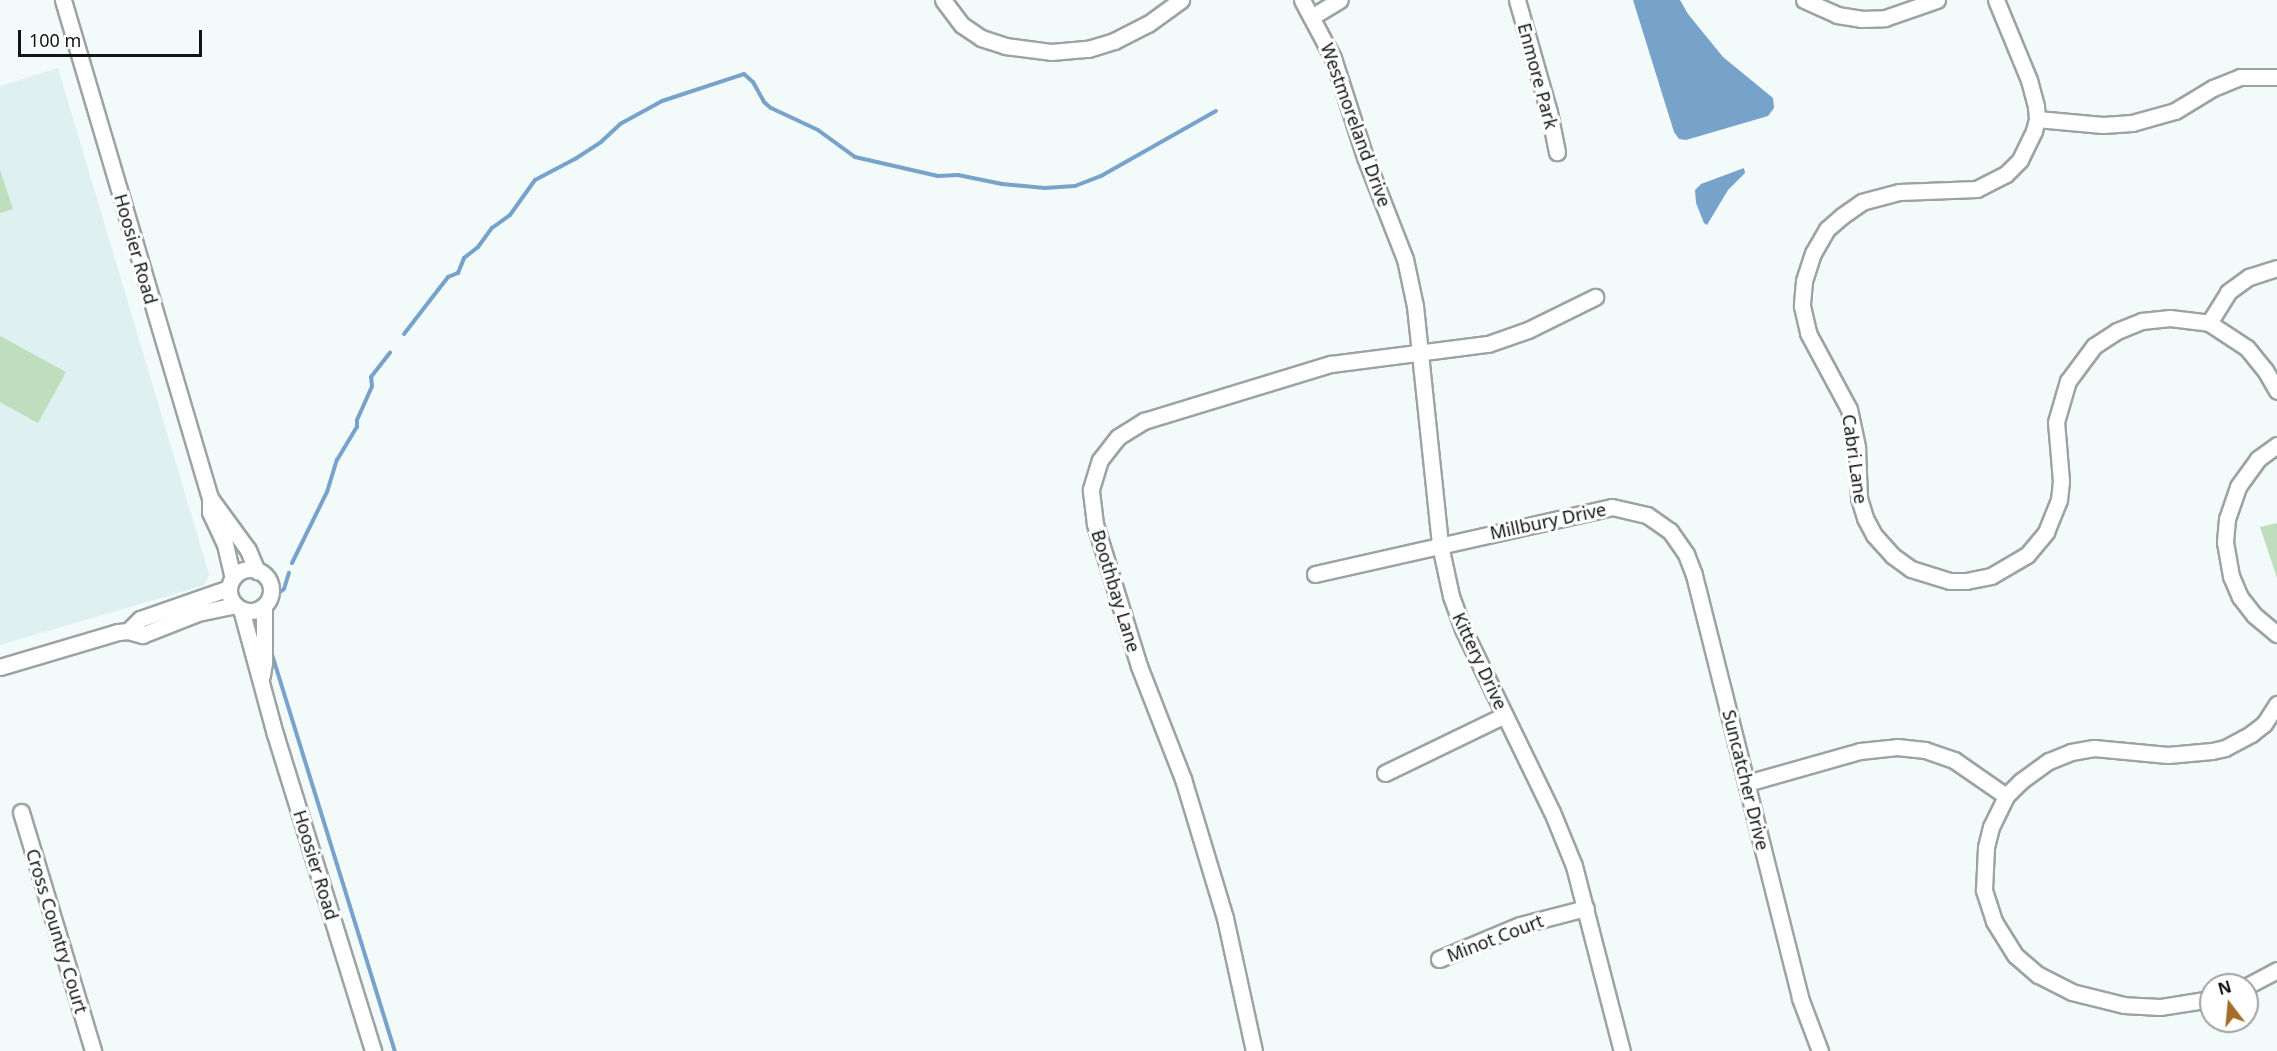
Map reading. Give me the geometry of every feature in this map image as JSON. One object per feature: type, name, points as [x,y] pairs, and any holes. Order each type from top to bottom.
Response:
[{"type":"street","name":"Hoosier Road","points":[[63,0],[210,498],[210,512],[225,544],[231,583]]},
{"type":"street","points":[[943,0],[962,26],[981,38],[1005,46],[1051,52],[1076,51],[1114,41],[1148,24],[1181,0]]},
{"type":"street","name":"Westmoreland Drive","points":[[1302,0],[1313,16],[1333,58],[1365,157],[1404,254]]},
{"type":"street","points":[[1313,16],[1340,0]]},
{"type":"street","name":"Enmore Park","points":[[1517,0],[1549,112],[1557,152]]},
{"type":"street","points":[[1804,0],[1827,12],[1861,19],[1899,15],[1937,0]]},
{"type":"street","points":[[1996,0],[2029,80],[2037,119],[2103,125],[2143,121],[2175,111],[2213,88],[2240,77],[2277,77]]},
{"type":"street","name":"Cabri Lane","points":[[2037,119],[2026,151],[2006,174],[1985,186],[1968,191],[1899,192],[1862,202],[1827,230],[1809,262],[1802,293],[1804,320],[1812,343],[1843,394],[1849,409],[1857,448],[1859,498],[1865,518],[1879,541],[1911,569],[1950,581],[1985,577],[2018,562],[2042,539],[2056,510],[2061,481],[2055,441],[2057,411],[2068,381],[2086,355],[2108,335],[2142,321],[2170,318],[2209,323],[2247,348],[2265,370],[2277,391]]},
{"type":"street","name":"Kittery Drive","points":[[1404,254],[1412,288],[1440,545],[1448,586],[1458,616],[1555,819],[1574,866],[1622,1051]]},
{"type":"street","points":[[2209,323],[2228,292],[2249,277],[2277,268]]},
{"type":"street","name":"Boothbay Lane","points":[[1254,1051],[1226,918],[1186,788],[1139,666],[1098,536],[1091,504],[1094,477],[1111,444],[1125,431],[1144,421],[1331,364],[1471,347],[1508,338],[1595,297]]},
{"type":"street","points":[[2277,445],[2258,459],[2238,487],[2227,519],[2225,542],[2231,576],[2240,597],[2254,615],[2277,634]]},
{"type":"street","name":"Hoosier Road","points":[[210,498],[248,550],[257,571]]},
{"type":"street","name":"Millbury Drive","points":[[1315,574],[1612,507],[1639,512],[1655,520]]},
{"type":"street","name":"Suncatcher Drive","points":[[1655,520],[1675,536],[1690,562],[1800,998],[1820,1051]]},
{"type":"street","points":[[0,667],[128,631],[140,619],[231,583],[240,572],[257,571],[265,576],[271,588],[264,606],[251,611],[238,607],[198,613],[142,635],[128,631]]},
{"type":"street","points":[[231,583],[229,595],[238,607]]},
{"type":"street","name":"Hoosier Road","points":[[261,678],[264,663],[264,606]]},
{"type":"street","name":"Hoosier Road","points":[[238,607],[373,1051]]},
{"type":"street","points":[[2199,1001],[2160,1007],[2124,1005],[2062,987],[2026,966],[1998,930],[1984,890],[1986,847],[1991,827],[2007,796],[2038,768],[2060,756],[2078,750],[2119,748],[2186,755],[2225,748],[2264,724],[2277,704]]},
{"type":"street","points":[[1385,773],[1505,715]]},
{"type":"street","points":[[1747,783],[1867,749],[1904,747],[1925,750],[1954,760],[2007,796]]},
{"type":"street","name":"Cross Country Court","points":[[21,812],[93,1051]]},
{"type":"street","name":"Minot Court","points":[[1439,960],[1520,925],[1586,908]]},
{"type":"street","points":[[2259,980],[2277,970]]},
{"type":"shaded area","points":[[58,68],[209,574],[205,585],[0,645],[0,86]]},
{"type":"green space","points":[[0,170],[13,209],[0,213]]},
{"type":"green space","points":[[0,336],[66,372],[38,423],[0,402]]},
{"type":"green space","points":[[2277,523],[2277,578],[2260,527]]},
{"type":"water","points":[[1633,0],[1680,0],[1688,14],[1723,57],[1773,98],[1774,108],[1768,116],[1686,140],[1679,139],[1674,132]]},
{"type":"water","points":[[1744,168],[1745,173],[1728,190],[1707,225],[1704,223],[1696,203],[1695,190],[1701,184]]},
{"type":"waterway","points":[[404,334],[448,277],[458,273],[464,258],[478,247],[492,228],[510,215],[535,180],[575,159],[601,142],[620,124],[662,101],[744,74],[753,82],[764,102],[771,108],[818,130],[855,157],[938,176],[958,175],[1002,184],[1045,188],[1075,186],[1101,176],[1216,111]]},
{"type":"waterway","points":[[292,563],[327,492],[337,460],[357,427],[357,420],[372,386],[371,377],[390,353]]},
{"type":"waterway","points":[[269,608],[275,596],[284,589],[289,573]]},
{"type":"waterway","points":[[270,648],[395,1051]]}]
